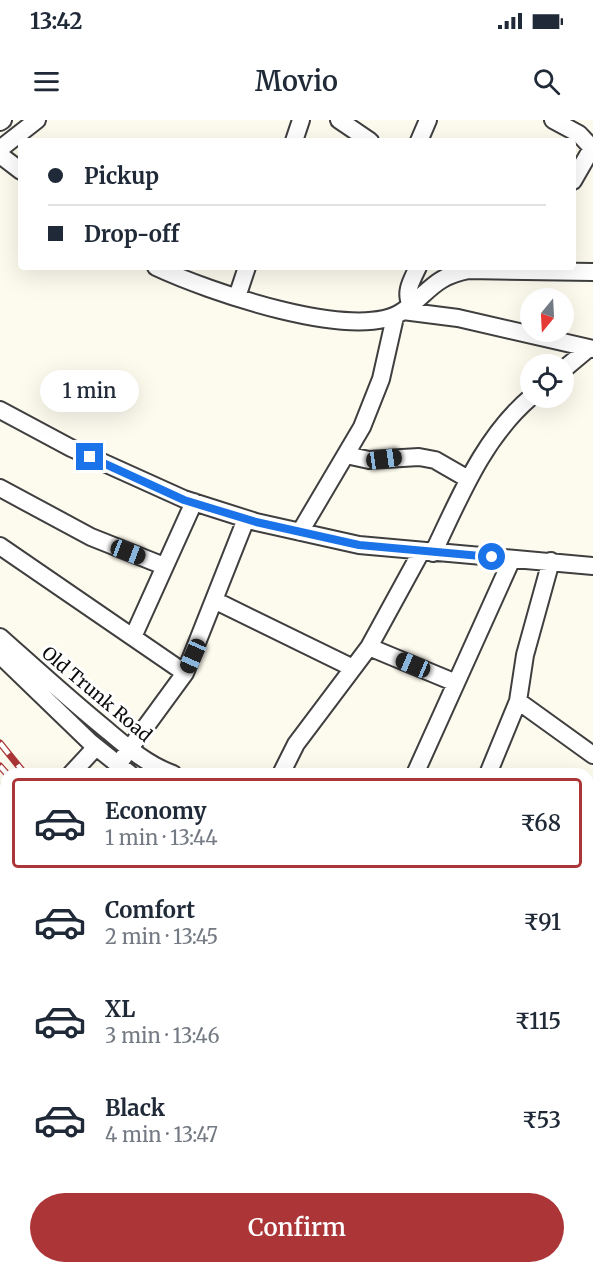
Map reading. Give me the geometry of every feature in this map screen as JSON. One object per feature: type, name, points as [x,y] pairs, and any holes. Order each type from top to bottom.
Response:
[{"type":"street","points":[[0,149],[37,120]]},
{"type":"street","points":[[295,138],[301,120]]},
{"type":"street","points":[[339,120],[366,138]]},
{"type":"street","points":[[420,138],[428,120]]},
{"type":"street","points":[[553,120],[579,134],[592,148],[576,176]]},
{"type":"street","points":[[0,155],[18,169]]},
{"type":"street","points":[[164,270],[237,297],[306,316],[370,322],[403,311],[438,280],[469,270]]},
{"type":"street","points":[[237,297],[246,270]]},
{"type":"street","points":[[300,531],[362,427],[381,379],[408,290],[417,270]]},
{"type":"street","points":[[566,270],[593,272]]},
{"type":"street","points":[[403,311],[467,320],[590,349]]},
{"type":"street","points":[[574,361],[590,349]]},
{"type":"street","points":[[284,768],[296,744],[369,646],[497,431],[521,408]]},
{"type":"street","points":[[0,410],[71,448],[194,502],[246,519],[359,545],[593,566]]},
{"type":"street","points":[[346,455],[369,460],[404,456],[427,458],[468,479]]},
{"type":"street","points":[[0,488],[91,537],[165,566]]},
{"type":"street","points":[[133,637],[155,593],[194,502]]},
{"type":"street","points":[[124,768],[129,748],[185,673],[246,519]]},
{"type":"street","points":[[0,546],[185,673]]},
{"type":"street","points":[[418,768],[512,559]]},
{"type":"street","points":[[490,768],[518,701],[525,655],[551,561]]},
{"type":"street","points":[[214,600],[353,668]]},
{"type":"street","name":"Old Trunk Road","points":[[0,638],[73,703],[129,748],[160,768]]},
{"type":"street","points":[[369,646],[456,683]]},
{"type":"street","name":"Old Trunk Road","points":[[0,655],[121,768]]},
{"type":"street","points":[[518,701],[593,755]]},
{"type":"street","points":[[77,768],[96,747]]},
{"type":"railway","points":[[0,743],[20,768]]},
{"type":"route","points":[[90,457],[184,500],[256,522],[359,545],[492,557]]}]
